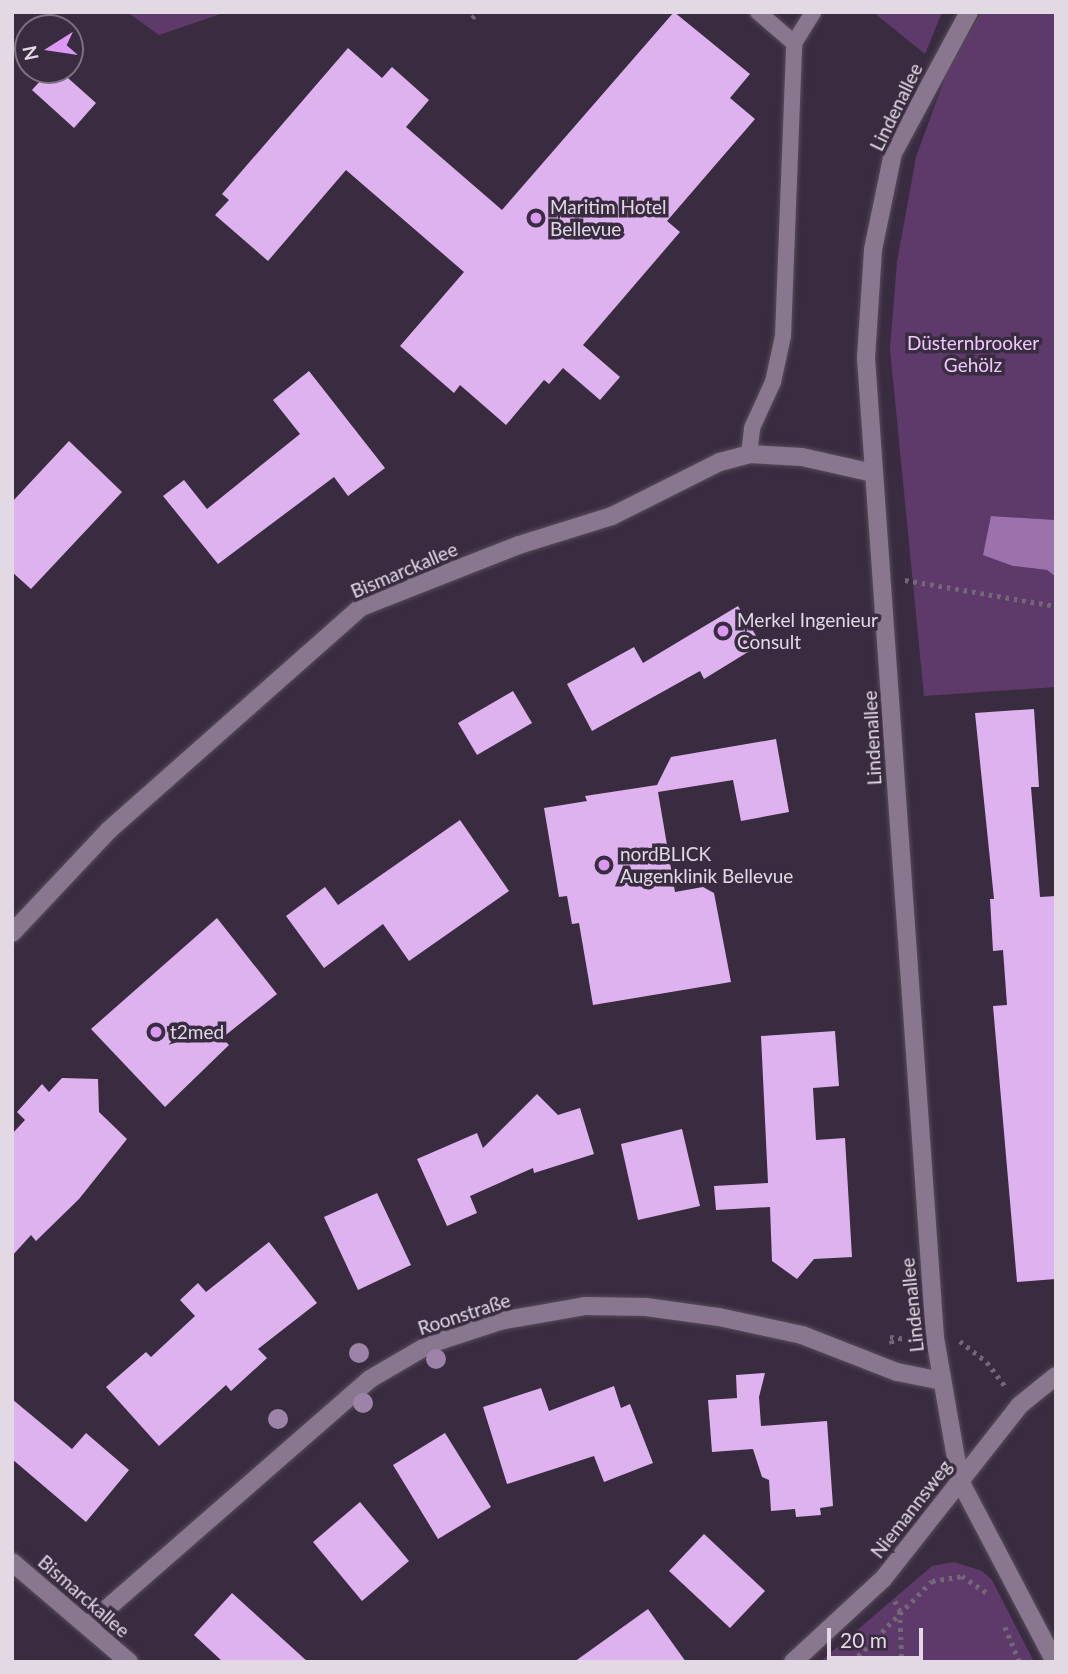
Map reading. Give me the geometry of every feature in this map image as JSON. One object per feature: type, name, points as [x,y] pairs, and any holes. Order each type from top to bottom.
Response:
[{"type":"street","name":"Lindenallee","points":[[969,12],[893,153],[878,226],[866,358],[873,473],[884,577],[926,1242],[942,1381],[960,1481],[1055,1662]]},
{"type":"street","name":"Bismarckallee","points":[[12,933],[109,830],[361,607],[519,545],[612,516],[720,462],[749,454],[802,457],[873,473]]},
{"type":"street","name":"Roonstraße","points":[[88,1625],[370,1379],[430,1344],[500,1321],[585,1306],[646,1307],[719,1317],[802,1335],[897,1372],[942,1381]]},
{"type":"street","name":"Niemannsweg","points":[[793,1662],[883,1579],[1020,1405],[1056,1377]]},
{"type":"street","name":"Bismarckallee","points":[[12,1562],[129,1662]]},
{"type":"lane","points":[[758,12],[794,43]]},
{"type":"lane","points":[[749,454],[752,428],[773,382],[783,336],[794,43],[813,12]]},
{"type":"path","points":[[471,18],[478,12]]},
{"type":"path","points":[[884,577],[1056,606]]},
{"type":"path","points":[[852,1662],[932,1581],[949,1576],[978,1583],[994,1603]]},
{"type":"path","points":[[883,1579],[900,1611],[902,1662]]},
{"type":"path","points":[[1004,1625],[1020,1662]]},
{"type":"green space","points":[[127,12],[226,12],[159,35]]},
{"type":"green space","points":[[873,12],[942,12],[925,54]]},
{"type":"green space","name":"Düsternbrooker Gehölz","points":[[981,12],[1056,12],[1056,520],[991,516],[1013,566],[1047,570],[1056,577],[1056,687],[924,696],[890,349],[897,262],[916,157],[946,75]]},
{"type":"green space","points":[[954,1562],[982,1571],[992,1580],[1034,1662],[820,1662],[932,1566]]},
{"type":"shaded area","points":[[991,516],[1056,520],[1056,577],[1047,570],[1013,566],[983,555]]},
{"type":"building","name":"Maritim Hotel Bellevue","points":[[674,12],[750,74],[730,98],[755,119],[667,221],[680,232],[583,345],[620,377],[600,400],[563,368],[549,384],[544,380],[506,425],[460,385],[454,393],[400,346],[464,272],[346,170],[268,261],[215,215],[229,200],[222,194],[348,48],[382,78],[392,67],[429,100],[406,127],[502,210]]},
{"type":"building","points":[[37,84],[75,84],[96,103],[74,128],[32,90]]},
{"type":"building","points":[[309,371],[385,468],[348,496],[334,477],[218,564],[163,496],[184,480],[207,509],[300,434],[273,400]]},
{"type":"building","points":[[69,441],[122,492],[31,589],[12,572],[12,502]]},
{"type":"building","points":[[738,606],[761,644],[704,679],[700,671],[592,731],[567,684],[634,647],[643,663]]},
{"type":"building","points":[[513,691],[532,723],[477,755],[458,723]]},
{"type":"building","points":[[1034,709],[1039,787],[1031,787],[1040,897],[1056,896],[1056,1279],[1017,1282],[993,1006],[1007,1005],[1003,950],[993,951],[990,899],[994,899],[975,713]]},
{"type":"building","points":[[776,739],[789,812],[741,821],[733,780],[658,792],[675,892],[703,887],[714,893],[731,982],[593,1005],[579,923],[572,924],[567,896],[559,897],[544,808],[587,801],[585,796],[657,785],[671,757]]},
{"type":"building","points":[[460,820],[509,891],[409,961],[383,924],[324,968],[286,916],[325,887],[338,905]]},
{"type":"building","points":[[217,918],[277,994],[222,1038],[229,1045],[165,1107],[91,1029]]},
{"type":"building","points":[[835,1031],[839,1086],[813,1088],[816,1140],[845,1138],[852,1257],[814,1259],[797,1279],[772,1261],[770,1207],[716,1210],[714,1186],[768,1183],[761,1036]]},
{"type":"building","points":[[62,1078],[98,1079],[99,1112],[127,1139],[79,1199],[36,1241],[31,1235],[12,1256],[12,1134],[25,1120],[17,1112],[42,1084],[49,1092]]},
{"type":"building","points":[[537,1094],[558,1115],[580,1108],[594,1154],[534,1173],[533,1168],[470,1196],[477,1213],[447,1226],[417,1159],[477,1133],[483,1148]]},
{"type":"building","points":[[682,1129],[700,1206],[638,1220],[621,1144]]},
{"type":"building","points":[[377,1193],[411,1265],[358,1290],[324,1217]]},
{"type":"building","points":[[269,1242],[317,1303],[258,1349],[267,1358],[231,1391],[226,1385],[159,1446],[106,1387],[146,1352],[151,1357],[195,1316],[180,1300],[198,1283],[206,1292]]},
{"type":"building","points":[[765,1373],[759,1397],[761,1426],[827,1421],[833,1506],[820,1508],[821,1515],[796,1517],[795,1509],[771,1511],[769,1480],[762,1477],[753,1449],[712,1452],[708,1400],[737,1398],[736,1375]]},
{"type":"building","points":[[614,1386],[621,1408],[630,1404],[653,1463],[604,1482],[594,1456],[507,1484],[483,1407],[541,1388],[549,1411]]},
{"type":"building","points":[[12,1399],[72,1449],[86,1433],[129,1470],[86,1522],[12,1459]]},
{"type":"building","points":[[445,1433],[491,1507],[438,1539],[393,1465]]},
{"type":"building","points":[[360,1502],[409,1561],[362,1601],[313,1542]]},
{"type":"building","points":[[704,1534],[765,1591],[730,1628],[669,1571]]},
{"type":"building","points":[[232,1593],[308,1662],[223,1662],[194,1635]]},
{"type":"building","points":[[648,1609],[686,1662],[574,1662]]},
{"type":"place","name":"Maritim Hotel Bellevue","points":[[536,218]]},
{"type":"place","name":"Merkel Ingenieur Consult","points":[[723,631]]},
{"type":"place","name":"nordBLICK Augenklinik Bellevue","points":[[604,865]]},
{"type":"place","name":"t2med","points":[[156,1032]]}]
